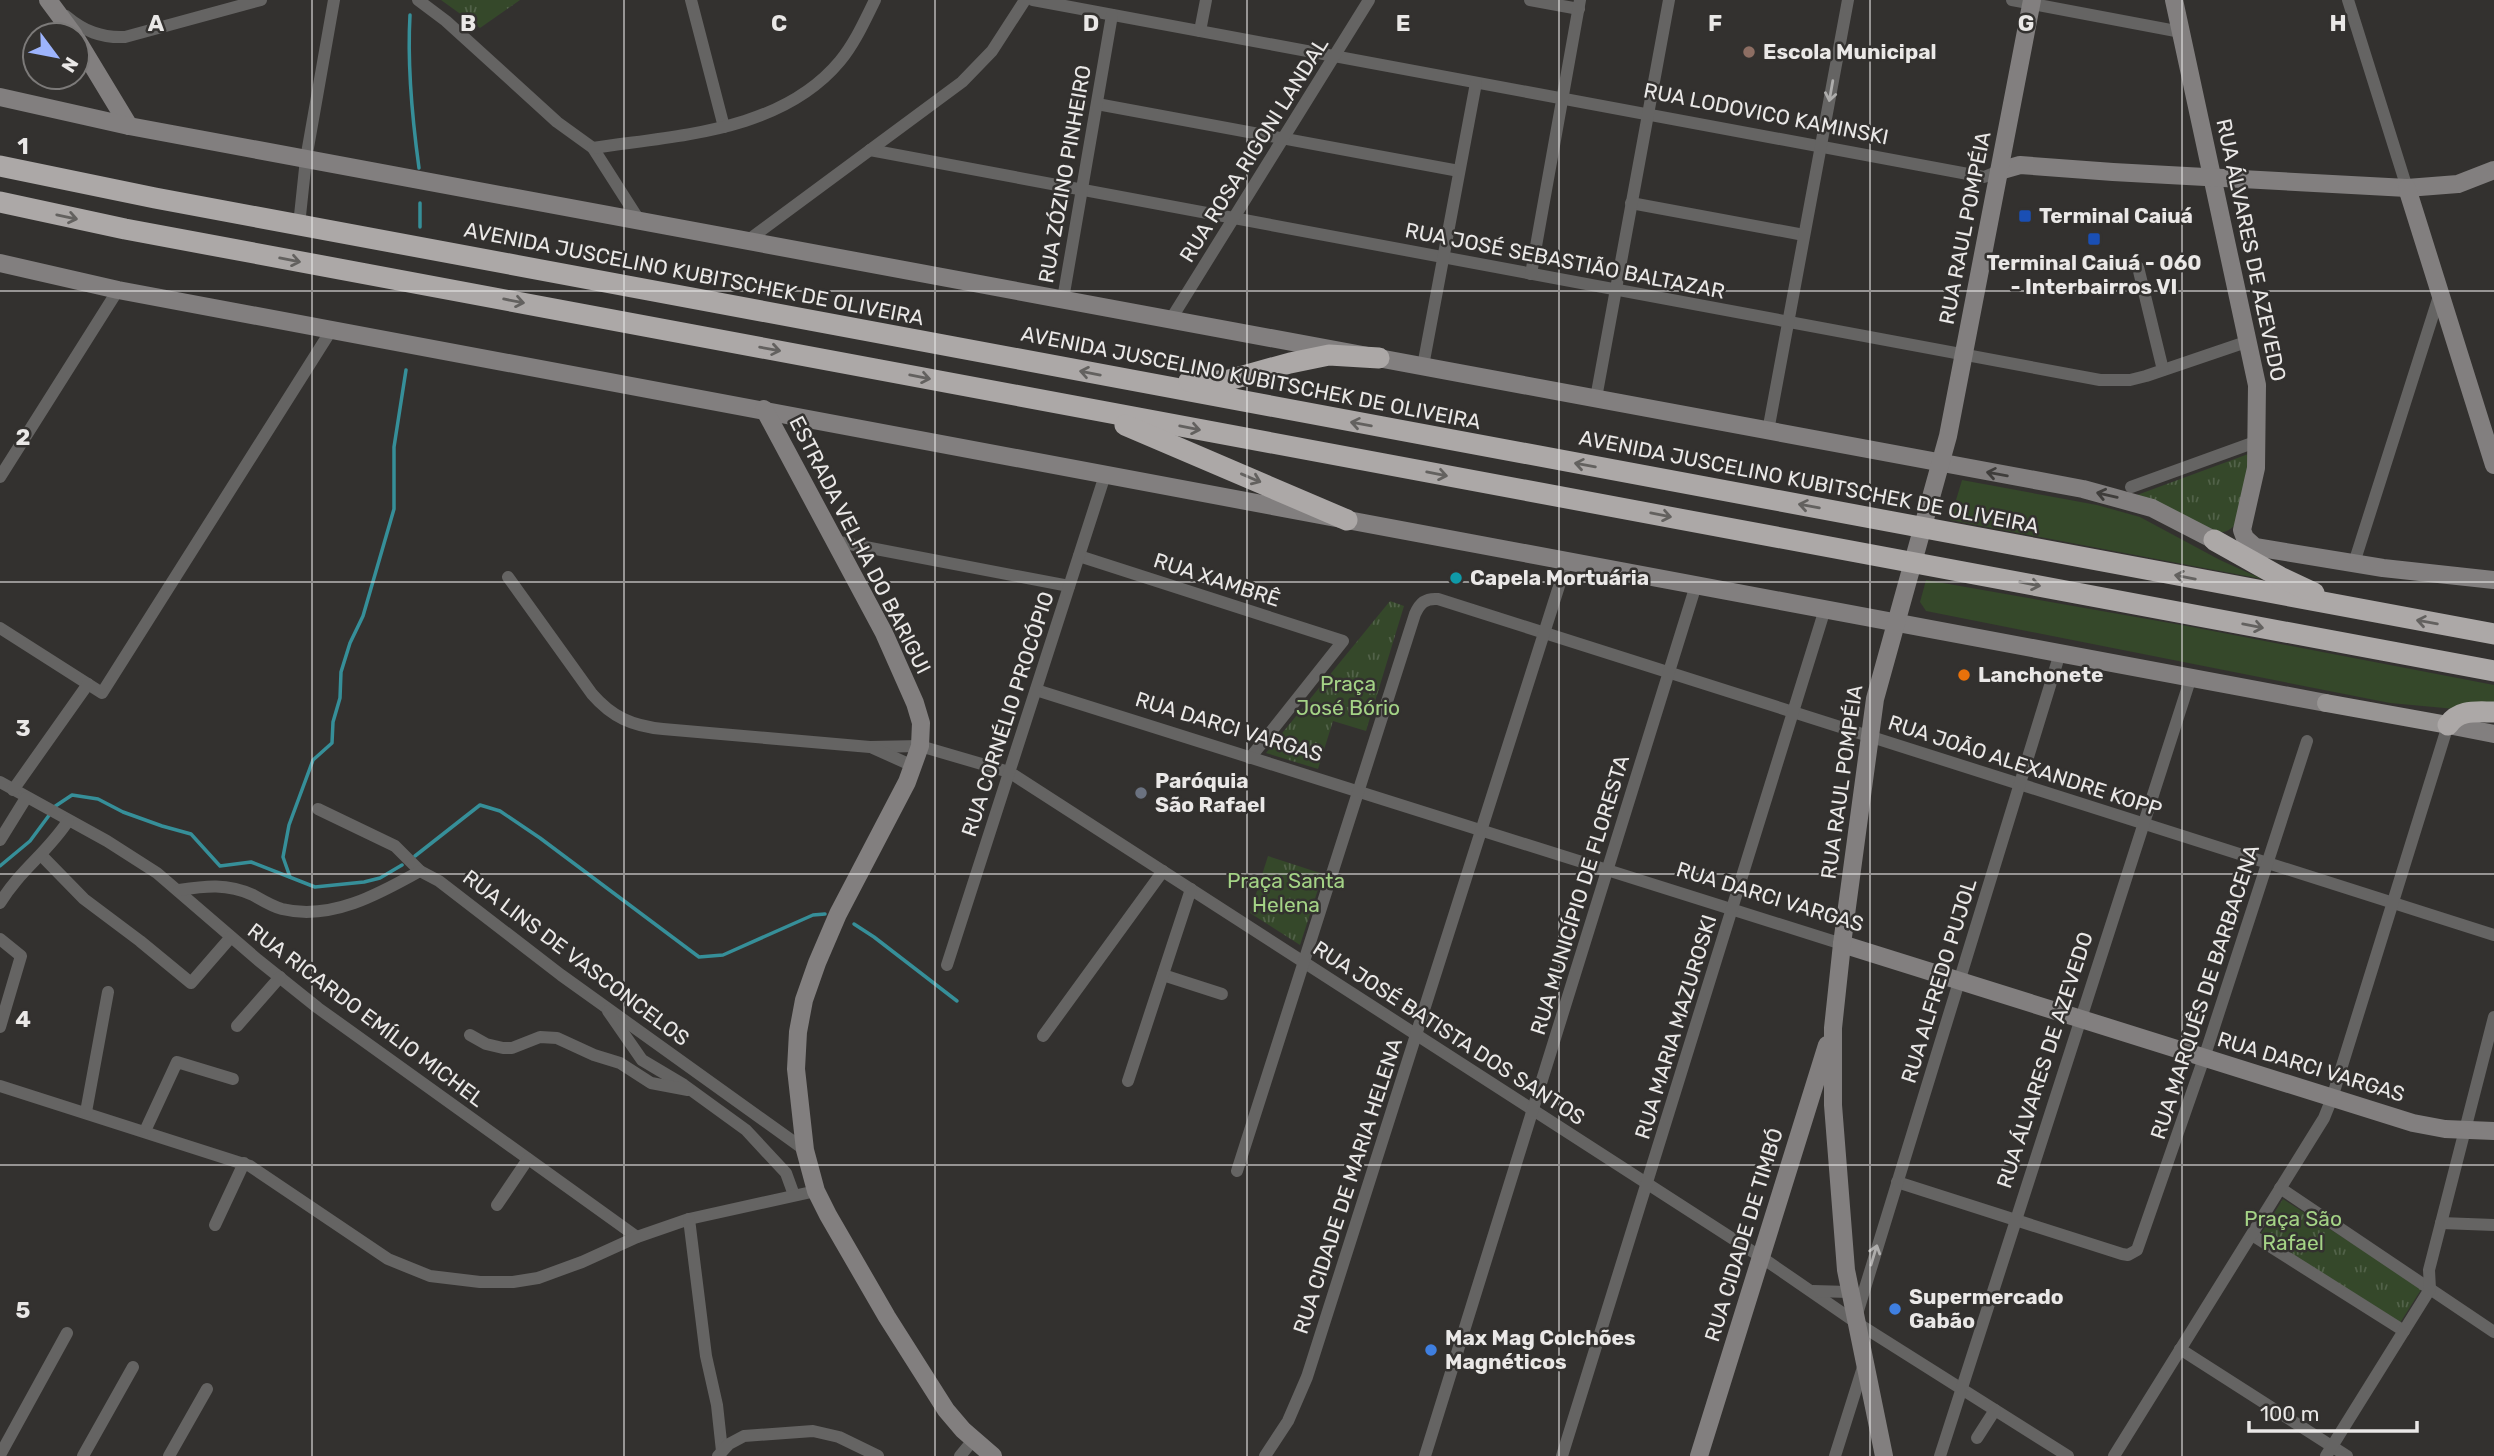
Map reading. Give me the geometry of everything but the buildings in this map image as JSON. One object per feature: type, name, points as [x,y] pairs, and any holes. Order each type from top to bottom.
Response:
[{"type":"highway","name":"AVENIDA JUSCELINO KUBITSCHEK DE OLIVEIRA","points":[[0,166],[299,225],[2494,634]]},
{"type":"highway","points":[[0,202],[138,231],[2494,671]]},
{"type":"highway","points":[[1122,379],[1225,382],[1312,357],[1329,355],[1379,358]]},
{"type":"highway","points":[[1074,406],[1348,520]]},
{"type":"highway","points":[[2214,540],[2280,577],[2348,608]]},
{"type":"highway","points":[[2448,725],[2462,713],[2494,712]]},
{"type":"main road","points":[[48,0],[64,21]]},
{"type":"main road","name":"RUA ÁLVARES DE AZEVEDO","points":[[2174,0],[2257,385],[2258,441],[2255,479],[2242,530],[2245,538],[2255,547],[2354,564]]},
{"type":"main road","name":"RUA RAUL POMPÉIA","points":[[1884,1456],[1854,1321],[1841,1225],[1833,1100],[1833,1028],[1869,736],[1878,685],[1941,463],[2032,2]]},
{"type":"main road","points":[[91,63],[129,126]]},
{"type":"main road","points":[[0,97],[129,126],[2082,489],[2134,502],[2169,515],[2214,540]]},
{"type":"main road","name":"RUA LODOVICO KAMINSKI","points":[[1999,172],[2020,165],[2407,188],[2458,184],[2494,170]]},
{"type":"main road","points":[[2407,188],[2494,465]]},
{"type":"main road","points":[[0,263],[118,290],[2494,734]]},
{"type":"main road","name":"ESTRADA VELHA DO BARIGUI","points":[[764,409],[884,633],[921,723],[920,746],[914,766],[838,914],[804,1000],[798,1032],[796,1069],[805,1150],[816,1191],[841,1240],[913,1359],[946,1410],[993,1456]]},
{"type":"main road","points":[[2354,564],[2494,580]]},
{"type":"main road","name":"RUA DARCI VARGAS","points":[[1842,944],[2413,1123],[2494,1131]]},
{"type":"main road","name":"RUA CIDADE DE TIMBÓ","points":[[1699,1456],[1833,1028]]},
{"type":"main road","points":[[1801,1130],[1833,1100],[1825,1085],[1813,1086]]},
{"type":"street","points":[[48,0],[76,24],[93,34],[110,38],[138,34],[261,0]]},
{"type":"street","points":[[299,225],[306,159],[334,0]]},
{"type":"street","points":[[418,0],[446,21],[563,127],[593,148],[639,220]]},
{"type":"street","points":[[691,0],[724,127]]},
{"type":"street","points":[[593,148],[724,127],[791,103],[825,77],[842,59],[875,0]]},
{"type":"street","points":[[747,241],[951,91],[977,68],[1003,36],[1025,0]]},
{"type":"street","name":"RUA LODOVICO KAMINSKI","points":[[1033,0],[1984,177],[1999,172]]},
{"type":"street","points":[[1200,31],[1206,0]]},
{"type":"street","name":"RUA ROSA RIGONI LANDAL","points":[[1171,319],[1369,0]]},
{"type":"street","points":[[1530,0],[1579,4],[1531,274]]},
{"type":"street","points":[[1596,398],[1669,0]]},
{"type":"street","points":[[1768,431],[1848,0]]},
{"type":"street","points":[[2012,0],[2181,32]]},
{"type":"street","points":[[2348,0],[2407,188]]},
{"type":"street","name":"RUA ZÓZINO PINHEIRO","points":[[1063,299],[1112,15]]},
{"type":"street","points":[[1423,366],[1476,83]]},
{"type":"street","points":[[1097,104],[1459,172]]},
{"type":"street","name":"RUA JOSÉ SEBASTIÃO BALTAZAR","points":[[870,150],[2100,380],[2130,380],[2249,341]]},
{"type":"street","points":[[1632,204],[1804,235]]},
{"type":"street","points":[[2138,267],[2162,370]]},
{"type":"street","points":[[0,477],[118,290]]},
{"type":"street","points":[[2354,564],[2440,292]]},
{"type":"street","points":[[0,628],[102,693],[332,329]]},
{"type":"street","points":[[2131,487],[2258,441]]},
{"type":"street","name":"RUA CORNÉLIO PROCÓPIO","points":[[947,965],[1105,475]]},
{"type":"street","points":[[834,541],[1069,586]]},
{"type":"street","name":"RUA XAMBRÊ","points":[[1079,556],[1343,641],[1250,758]]},
{"type":"street","name":"RUA CIDADE DE MARIA HELENA","points":[[1265,1456],[1288,1422],[1307,1377],[1567,561]]},
{"type":"street","name":"RUA JOSÉ BATISTA DOS SANTOS","points":[[508,577],[592,694],[619,718],[645,727],[870,747],[920,746],[1009,772],[1761,1257],[1854,1321],[2068,1456]]},
{"type":"street","name":"RUA MUNICÍPIO DE FLORESTA","points":[[1425,1456],[1696,585]]},
{"type":"street","name":"RUA JOÃO ALEXANDRE KOPP","points":[[1358,792],[1415,614],[1424,601],[1438,599],[2494,935]]},
{"type":"street","name":"RUA MARIA MAZUROSKI","points":[[1562,1456],[1825,609]]},
{"type":"street","name":"RUA ALFREDO PUJOL","points":[[1854,1321],[2060,653]]},
{"type":"street","name":"RUA ÁLVARES DE AZEVEDO","points":[[1940,1456],[2192,677]]},
{"type":"street","points":[[13,790],[88,684]]},
{"type":"street","name":"RUA DARCI VARGAS","points":[[1036,690],[1842,944]]},
{"type":"street","points":[[2114,1456],[2318,1129],[2332,1098],[2448,725]]},
{"type":"street","name":"RUA MARQUÊS DE BARBACENA","points":[[2017,1221],[2122,1254],[2133,1253],[2140,1246],[2307,741]]},
{"type":"street","name":"RUA JOSÉ BATISTA DOS SANTOS","points":[[870,747],[914,766]]},
{"type":"street","name":"RUA RICARDO EMÍLIO MICHEL","points":[[0,782],[131,856],[179,890],[231,937],[345,1028],[637,1237]]},
{"type":"street","points":[[1237,1171],[1358,792]]},
{"type":"street","points":[[0,840],[26,798]]},
{"type":"street","name":"RUA LINS DE VASCONCELOS","points":[[318,809],[395,846],[420,871],[439,881],[604,1005],[805,1150]]},
{"type":"street","points":[[0,904],[15,880],[53,843],[57,815]]},
{"type":"street","points":[[41,855],[84,899],[141,941],[191,983],[231,937]]},
{"type":"street","points":[[179,890],[219,886],[240,890],[281,909],[320,910],[367,898],[420,871]]},
{"type":"street","points":[[1043,1035],[1163,871]]},
{"type":"street","points":[[1128,1081],[1191,889]]},
{"type":"street","points":[[0,939],[21,956],[0,1027]]},
{"type":"street","points":[[1163,975],[1222,995]]},
{"type":"street","points":[[237,1026],[280,977]]},
{"type":"street","points":[[86,1112],[108,992]]},
{"type":"street","points":[[604,1005],[638,1056],[746,1130],[786,1173],[794,1195]]},
{"type":"street","points":[[2329,1451],[2430,1289],[2429,1270],[2494,1017]]},
{"type":"street","points":[[470,1035],[486,1044],[503,1048],[512,1048],[540,1037],[558,1038],[594,1055],[620,1063],[650,1083],[664,1088],[692,1091]]},
{"type":"street","points":[[145,1131],[177,1062],[233,1079]]},
{"type":"street","points":[[0,1086],[244,1163],[388,1259],[430,1276],[502,1282],[538,1278],[637,1237],[689,1219],[816,1191]]},
{"type":"street","points":[[497,1205],[528,1159]]},
{"type":"street","points":[[215,1226],[244,1163]]},
{"type":"street","points":[[1897,1182],[2017,1221]]},
{"type":"street","points":[[2280,1188],[2494,1332]]},
{"type":"street","points":[[689,1219],[706,1356],[717,1405],[720,1453]]},
{"type":"street","points":[[2441,1223],[2494,1224]]},
{"type":"street","points":[[2252,1235],[2404,1331]]},
{"type":"street","points":[[1812,1291],[1849,1292]]},
{"type":"street","points":[[0,1455],[67,1333]]},
{"type":"street","points":[[2180,1349],[2329,1451],[2347,1456]]},
{"type":"street","points":[[1835,1456],[1864,1364]]},
{"type":"street","points":[[83,1456],[133,1367]]},
{"type":"street","points":[[169,1456],[207,1389]]},
{"type":"street","points":[[1978,1438],[1995,1410]]},
{"type":"street","points":[[720,1453],[736,1439],[744,1436],[813,1431],[839,1437],[878,1456]]},
{"type":"street","points":[[960,1456],[974,1440]]},
{"type":"green space","points":[[441,0],[520,0],[480,28]]},
{"type":"green space","points":[[2251,453],[2237,523],[2223,532],[2193,523],[2137,495]]},
{"type":"green space","points":[[1962,480],[2097,505],[2140,517],[2262,579],[1950,520]]},
{"type":"green space","points":[[1926,580],[2187,626],[2494,685],[2494,706],[2455,709],[2390,703],[1926,611],[1920,602]]},
{"type":"green space","name":"Praça José Bório","points":[[1390,601],[1404,606],[1366,731],[1333,721],[1318,769],[1266,753]]},
{"type":"green space","name":"Praça Santa Helena","points":[[1268,856],[1323,874],[1300,945],[1250,913]]},
{"type":"green space","name":"Praça São Rafael","points":[[2283,1199],[2422,1288],[2400,1323],[2260,1235]]},
{"type":"waterway","points":[[410,15],[411,92],[419,168]]},
{"type":"waterway","points":[[420,203],[420,227]]},
{"type":"waterway","points":[[290,877],[283,857],[289,825],[313,760],[332,743],[333,722],[340,698],[341,672],[350,643],[363,616],[394,509],[394,447],[406,370]]},
{"type":"waterway","points":[[54,807],[72,795],[98,799],[123,812],[191,834],[220,866],[251,862],[315,887],[380,878],[402,865]]},
{"type":"waterway","points":[[415,856],[480,805],[500,811],[699,957],[723,955],[813,915],[825,914]]},
{"type":"waterway","points":[[0,866],[30,841],[50,814]]},
{"type":"waterway","points":[[854,924],[957,1001]]},
{"type":"place","name":"Escola Municipal","points":[[1749,52]]},
{"type":"place","name":"Terminal Caiuá","points":[[2025,216]]},
{"type":"place","name":"Terminal Caiuá - 060 - Interbairros VI","points":[[2094,239]]},
{"type":"place","name":"Capela Mortuária","points":[[1456,578]]},
{"type":"place","name":"Lanchonete","points":[[1964,675]]},
{"type":"place","name":"Paróquia São Rafael","points":[[1141,793]]},
{"type":"place","name":"Supermercado Gabão","points":[[1895,1309]]},
{"type":"place","name":"Max Mag Colchões Magnéticos","points":[[1431,1350]]}]
